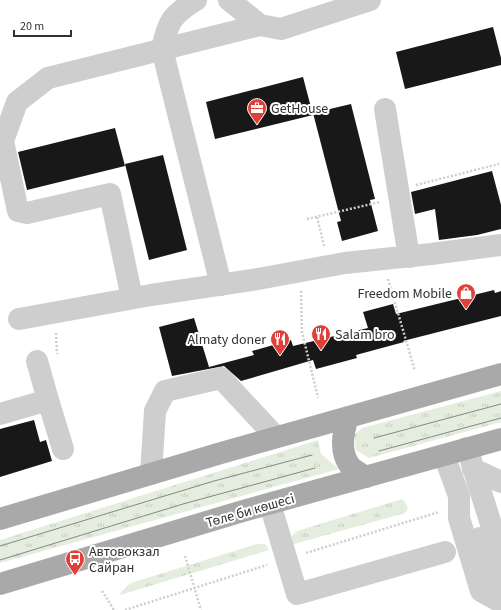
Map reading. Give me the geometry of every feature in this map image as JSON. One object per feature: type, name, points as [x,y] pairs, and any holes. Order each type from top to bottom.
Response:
[{"type":"main road","points":[[0,519],[276,437],[501,374]]},
{"type":"main road","points":[[348,417],[342,435],[343,451],[350,466],[366,477]]},
{"type":"main road","name":"Төле би көшесі","points":[[0,584],[270,504],[501,439]]},
{"type":"lane","points":[[196,0],[171,20],[166,30],[162,49],[221,284]]},
{"type":"lane","points":[[229,0],[260,25]]},
{"type":"lane","points":[[132,298],[110,194],[27,213],[18,211],[3,141],[17,102],[48,78],[260,25],[281,29],[370,0]]},
{"type":"lane","points":[[385,110],[409,257]]},
{"type":"lane","points":[[19,319],[132,298],[329,266],[501,245]]},
{"type":"lane","points":[[37,361],[63,449]]},
{"type":"lane","points":[[151,474],[154,411],[165,391],[221,378],[276,437]]},
{"type":"lane","points":[[0,414],[48,400]]},
{"type":"lane","points":[[467,448],[501,556]]},
{"type":"lane","points":[[444,455],[459,501],[473,515],[501,601]]},
{"type":"lane","points":[[473,469],[501,482]]},
{"type":"lane","points":[[270,504],[297,594],[445,552]]},
{"type":"lane","points":[[497,610],[501,609]]},
{"type":"path","points":[[317,217],[329,266]]},
{"type":"path","points":[[382,259],[415,371]]},
{"type":"path","points":[[296,272],[302,297],[302,332],[318,398]]},
{"type":"path","points":[[124,610],[287,559],[459,501]]},
{"type":"path","points":[[185,556],[201,610]]},
{"type":"path","points":[[102,591],[114,610]]},
{"type":"green space","points":[[501,391],[501,422],[369,458],[356,450],[354,435],[362,428]]},
{"type":"green space","points":[[318,440],[321,454],[339,469],[0,563],[0,540]]},
{"type":"green space","points":[[402,499],[408,509],[405,513],[294,544],[291,542],[292,536],[297,531]]},
{"type":"green space","points":[[257,544],[265,544],[269,550],[120,595],[121,592],[131,583]]},
{"type":"building","points":[[493,27],[501,58],[501,65],[405,89],[396,52]]},
{"type":"building","points":[[303,77],[313,115],[215,139],[206,102]]},
{"type":"building","points":[[351,104],[375,199],[370,200],[378,231],[342,241],[337,222],[341,221],[313,113]]},
{"type":"building","points":[[115,128],[125,166],[27,190],[18,152]]},
{"type":"building","points":[[163,155],[187,250],[149,260],[125,164]]},
{"type":"building","points":[[492,171],[501,205],[501,229],[477,235],[439,240],[435,209],[415,214],[411,192]]},
{"type":"building","points":[[494,290],[495,293],[501,291],[501,316],[403,341],[404,342],[356,355],[357,358],[316,369],[313,360],[241,381],[224,366],[172,376],[159,327],[194,318],[209,367],[254,355],[252,351],[291,340],[293,346],[368,328],[363,312],[393,304],[396,314]]},
{"type":"building","points":[[34,420],[40,442],[46,440],[52,461],[0,477],[0,429]]},
{"type":"tram line","points":[[374,438],[501,404]]},
{"type":"tram line","points":[[379,451],[501,418]]},
{"type":"tram line","points":[[0,546],[214,481],[312,455]]},
{"type":"tram line","points":[[0,560],[183,504],[315,468]]},
{"type":"place","name":"GetHouse","points":[[257,125]]},
{"type":"place","name":"Freedom Mobile","points":[[466,310]]},
{"type":"place","name":"Salam bro","points":[[321,351]]},
{"type":"place","name":"Almaty doner","points":[[280,356]]},
{"type":"place","name":"Автовокзал Сайран","points":[[75,576]]}]
